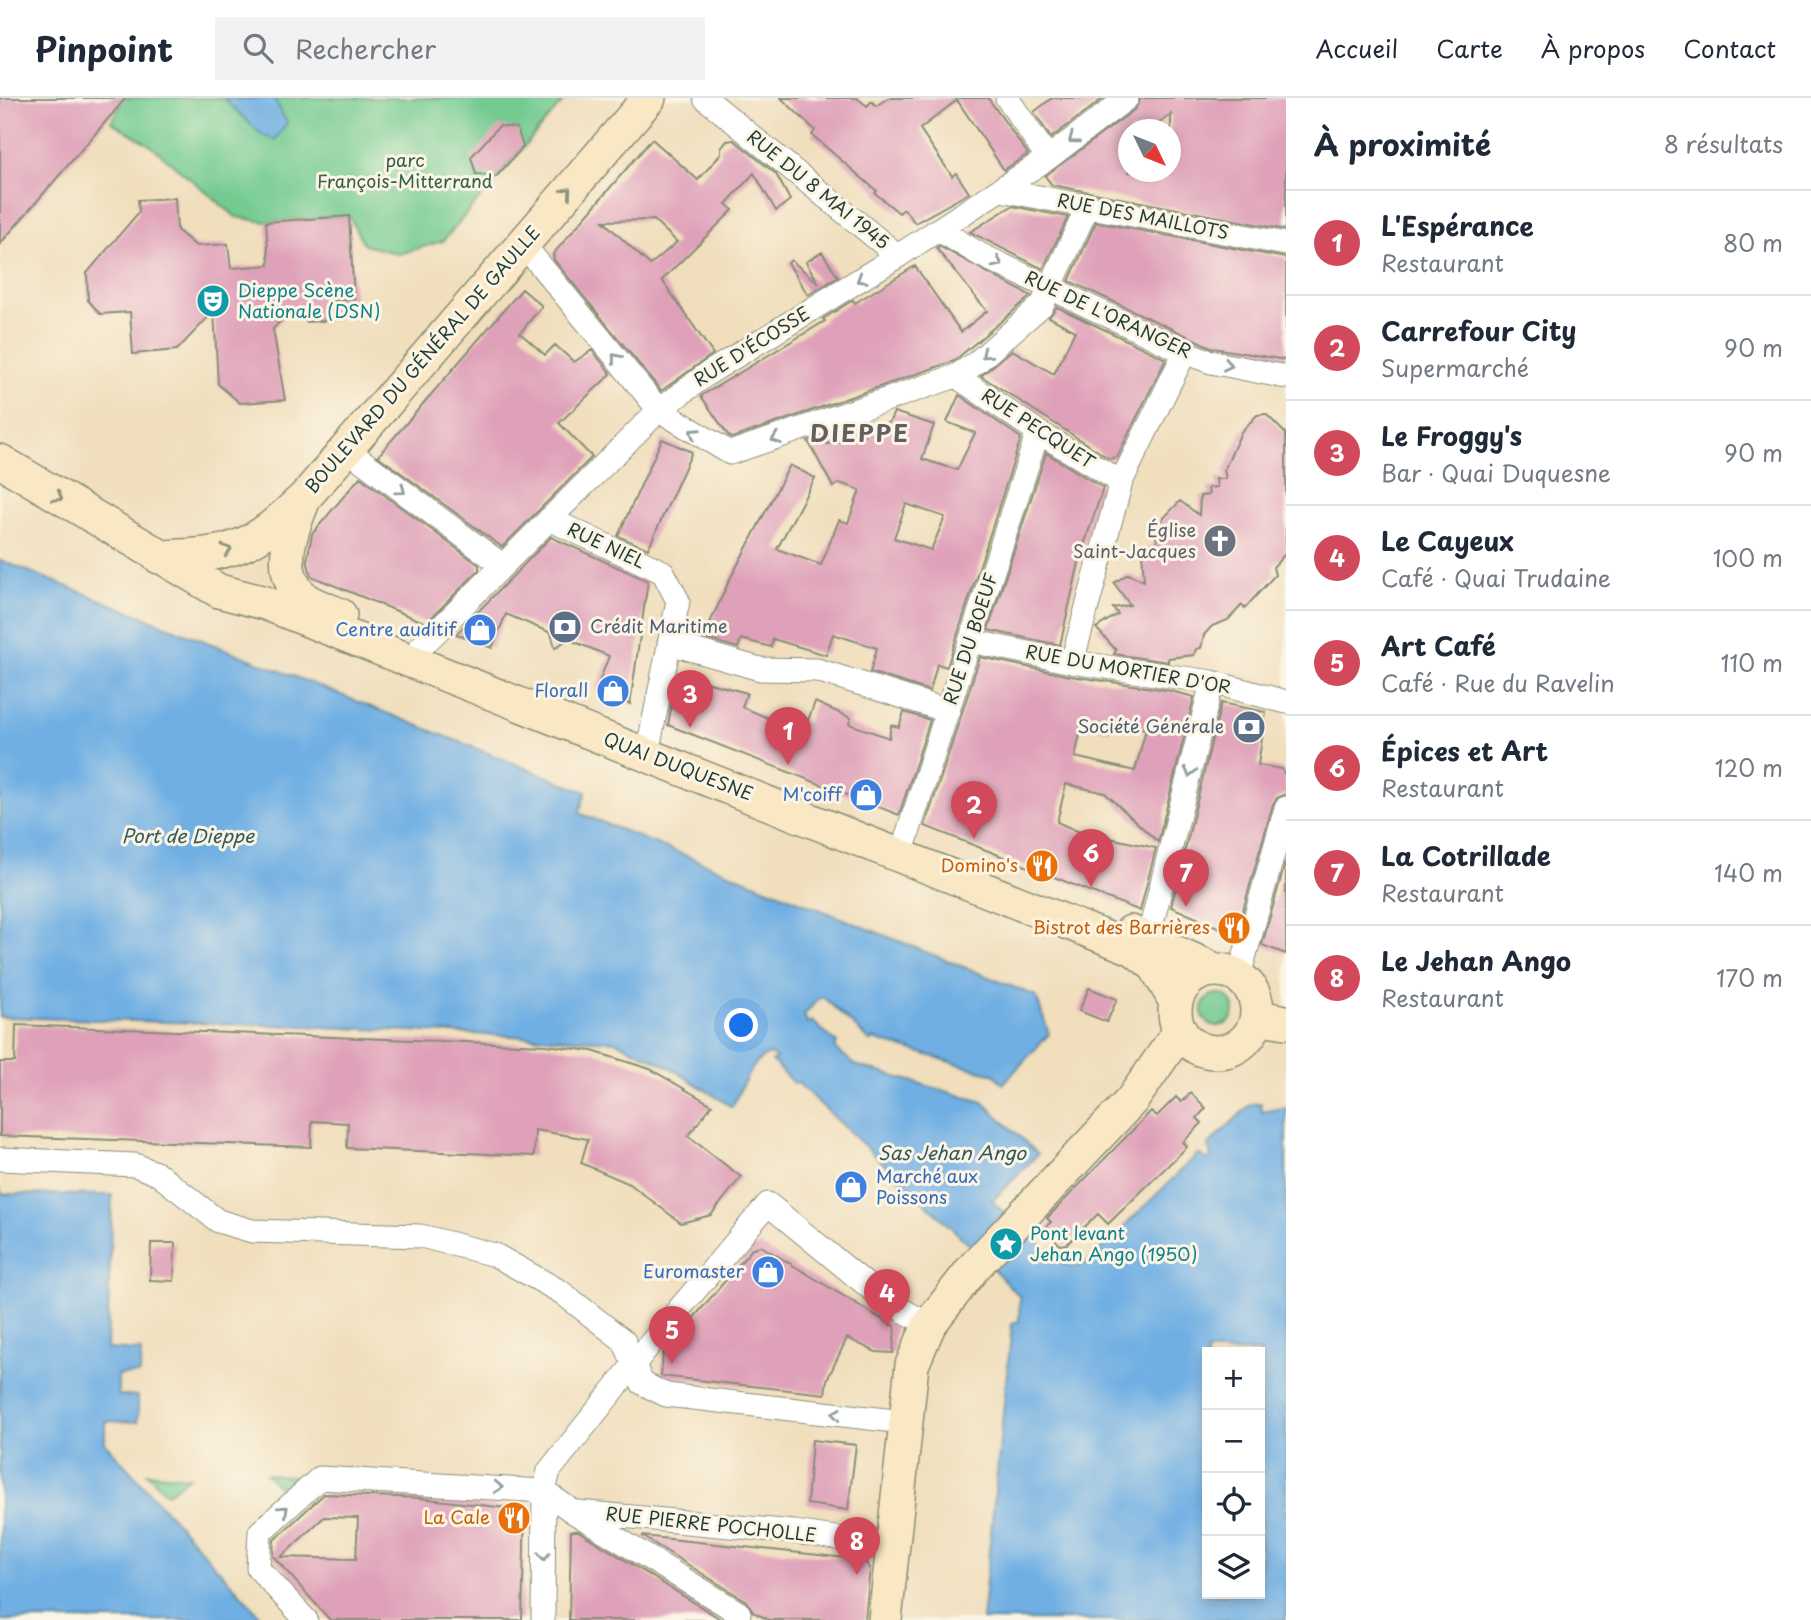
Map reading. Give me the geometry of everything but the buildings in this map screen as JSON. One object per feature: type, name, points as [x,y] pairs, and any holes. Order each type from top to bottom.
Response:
[{"type":"main road","name":"BOULEVARD DU GÉNÉRAL DE GAULLE","points":[[159,557],[210,555],[258,539],[305,497],[649,98]]},
{"type":"main road","name":"QUAI DUQUESNE","points":[[0,461],[219,591],[265,603],[1134,948],[1155,966],[1187,1028]]},
{"type":"main road","name":"QUAI DUQUESNE","points":[[305,497],[290,533],[287,555],[290,576],[305,599],[419,649],[650,739],[904,845],[1226,972]]},
{"type":"main road","points":[[885,1620],[912,1365],[929,1325],[974,1267],[1132,1100],[1187,1028],[1189,979],[1226,972],[1254,994],[1272,1019],[1236,1047],[1215,1052],[1187,1028]]},
{"type":"street","name":"RUE DU 8 MAI 1945","points":[[705,98],[898,256]]},
{"type":"street","points":[[1007,98],[1048,158]]},
{"type":"street","name":"RUE D'ÉCOSSE","points":[[419,649],[659,410],[707,374],[1001,190],[1127,98]]},
{"type":"street","name":"RUE DES MAILLOTS","points":[[1001,190],[1286,244]]},
{"type":"street","points":[[523,244],[659,410],[730,453],[956,376],[976,363],[1042,305],[1088,206]]},
{"type":"street","name":"RUE DE L'ORANGER","points":[[939,230],[981,255],[1185,352],[1211,362],[1286,377]]},
{"type":"street","points":[[1072,663],[1121,482],[1185,352]]},
{"type":"street","name":"RUE PECQUET","points":[[956,376],[1038,432],[1121,482]]},
{"type":"street","name":"RUE DU BOEUF","points":[[904,845],[1038,432]]},
{"type":"street","points":[[346,449],[502,565]]},
{"type":"street","name":"RUE NIEL","points":[[549,519],[663,572],[678,601],[669,642]]},
{"type":"street","name":"RUE DU MORTIER D'OR","points":[[970,641],[1072,663],[1212,682],[1286,702]]},
{"type":"street","points":[[650,739],[669,642],[761,669],[817,670],[948,711]]},
{"type":"street","points":[[1148,939],[1212,682]]},
{"type":"street","points":[[1226,972],[1286,808]]},
{"type":"street","points":[[0,1159],[108,1161],[135,1165],[158,1174],[218,1221],[252,1231],[421,1236],[495,1255],[561,1292],[624,1340],[642,1383],[666,1395],[904,1422]]},
{"type":"street","points":[[543,1620],[544,1491],[549,1471],[768,1204],[885,1300],[929,1325]]},
{"type":"street","points":[[306,1620],[258,1568],[260,1532],[320,1478],[544,1491],[738,1617]]},
{"type":"street","name":"RUE PIERRE POCHOLLE","points":[[572,1511],[794,1532],[891,1546]]},
{"type":"green space","name":"parc François-Mitterrand","points":[[113,98],[566,98],[443,241],[399,254],[364,245],[349,216],[266,222],[236,217],[150,145],[111,122],[121,105]]},
{"type":"green space","points":[[1218,994],[1229,999],[1234,1010],[1229,1021],[1218,1026],[1207,1021],[1202,1010],[1207,999]]},
{"type":"green space","points":[[147,1473],[189,1477],[167,1494]]},
{"type":"green space","points":[[266,1474],[302,1477],[285,1493]]},
{"type":"water","points":[[274,98],[287,123],[275,140],[262,135],[224,99]]},
{"type":"water","name":"Port de Dieppe","points":[[0,560],[586,792],[579,813],[1036,996],[1049,1034],[1003,1084],[995,1075],[873,1039],[871,1042],[823,997],[804,1015],[808,1024],[812,1021],[837,1043],[835,1048],[855,1065],[983,1102],[1038,1154],[992,1201],[1066,1265],[1079,1266],[1087,1263],[1198,1154],[1208,1160],[1211,1156],[1208,1145],[1251,1104],[1261,1103],[1262,1112],[1286,1107],[1286,1620],[982,1620],[1012,1323],[1019,1321],[1020,1297],[975,1250],[798,1083],[794,1084],[772,1061],[776,1058],[770,1054],[757,1062],[732,1107],[666,1065],[615,1041],[303,1026],[0,1017]]},
{"type":"water","points":[[0,1189],[2,1194],[112,1195],[107,1349],[141,1351],[140,1374],[118,1375],[118,1395],[138,1396],[138,1422],[105,1421],[105,1443],[264,1620],[0,1620]]},
{"type":"place","name":"Dieppe Scène Nationale (DSN)","points":[[213,301]]},
{"type":"place","name":"Église Saint-Jacques","points":[[1220,541]]},
{"type":"place","name":"Crédit Maritime","points":[[565,627]]},
{"type":"place","name":"Centre auditif","points":[[480,630]]},
{"type":"place","name":"Florall","points":[[613,691]]},
{"type":"place","name":"Société Générale","points":[[1249,727]]},
{"type":"place","name":"Le Froggy's","points":[[690,728]]},
{"type":"place","name":"L'Espérance","points":[[788,765]]},
{"type":"place","name":"M'coiff","points":[[866,795]]},
{"type":"place","name":"Carrefour City","points":[[974,839]]},
{"type":"place","name":"Domino's","points":[[1042,866]]},
{"type":"place","name":"Épices et Art","points":[[1091,887]]},
{"type":"place","name":"La Cotrillade","points":[[1186,907]]},
{"type":"place","name":"Bistrot des Barrières","points":[[1234,928]]},
{"type":"place","name":"Marché aux Poissons","points":[[851,1187]]},
{"type":"place","name":"Pont levant Jehan Ango (1950)","points":[[1006,1244]]},
{"type":"place","name":"Euromaster","points":[[768,1272]]},
{"type":"place","name":"Le Cayeux","points":[[887,1327]]},
{"type":"place","name":"Art Café","points":[[672,1364]]},
{"type":"place","name":"La Cale","points":[[514,1518]]},
{"type":"place","name":"Le Jehan Ango","points":[[857,1575]]},
{"type":"district","name":"DIEPPE","points":[[860,434]]},
{"type":"water label","name":"Sas Jehan Ango","points":[[952,1153]]}]
